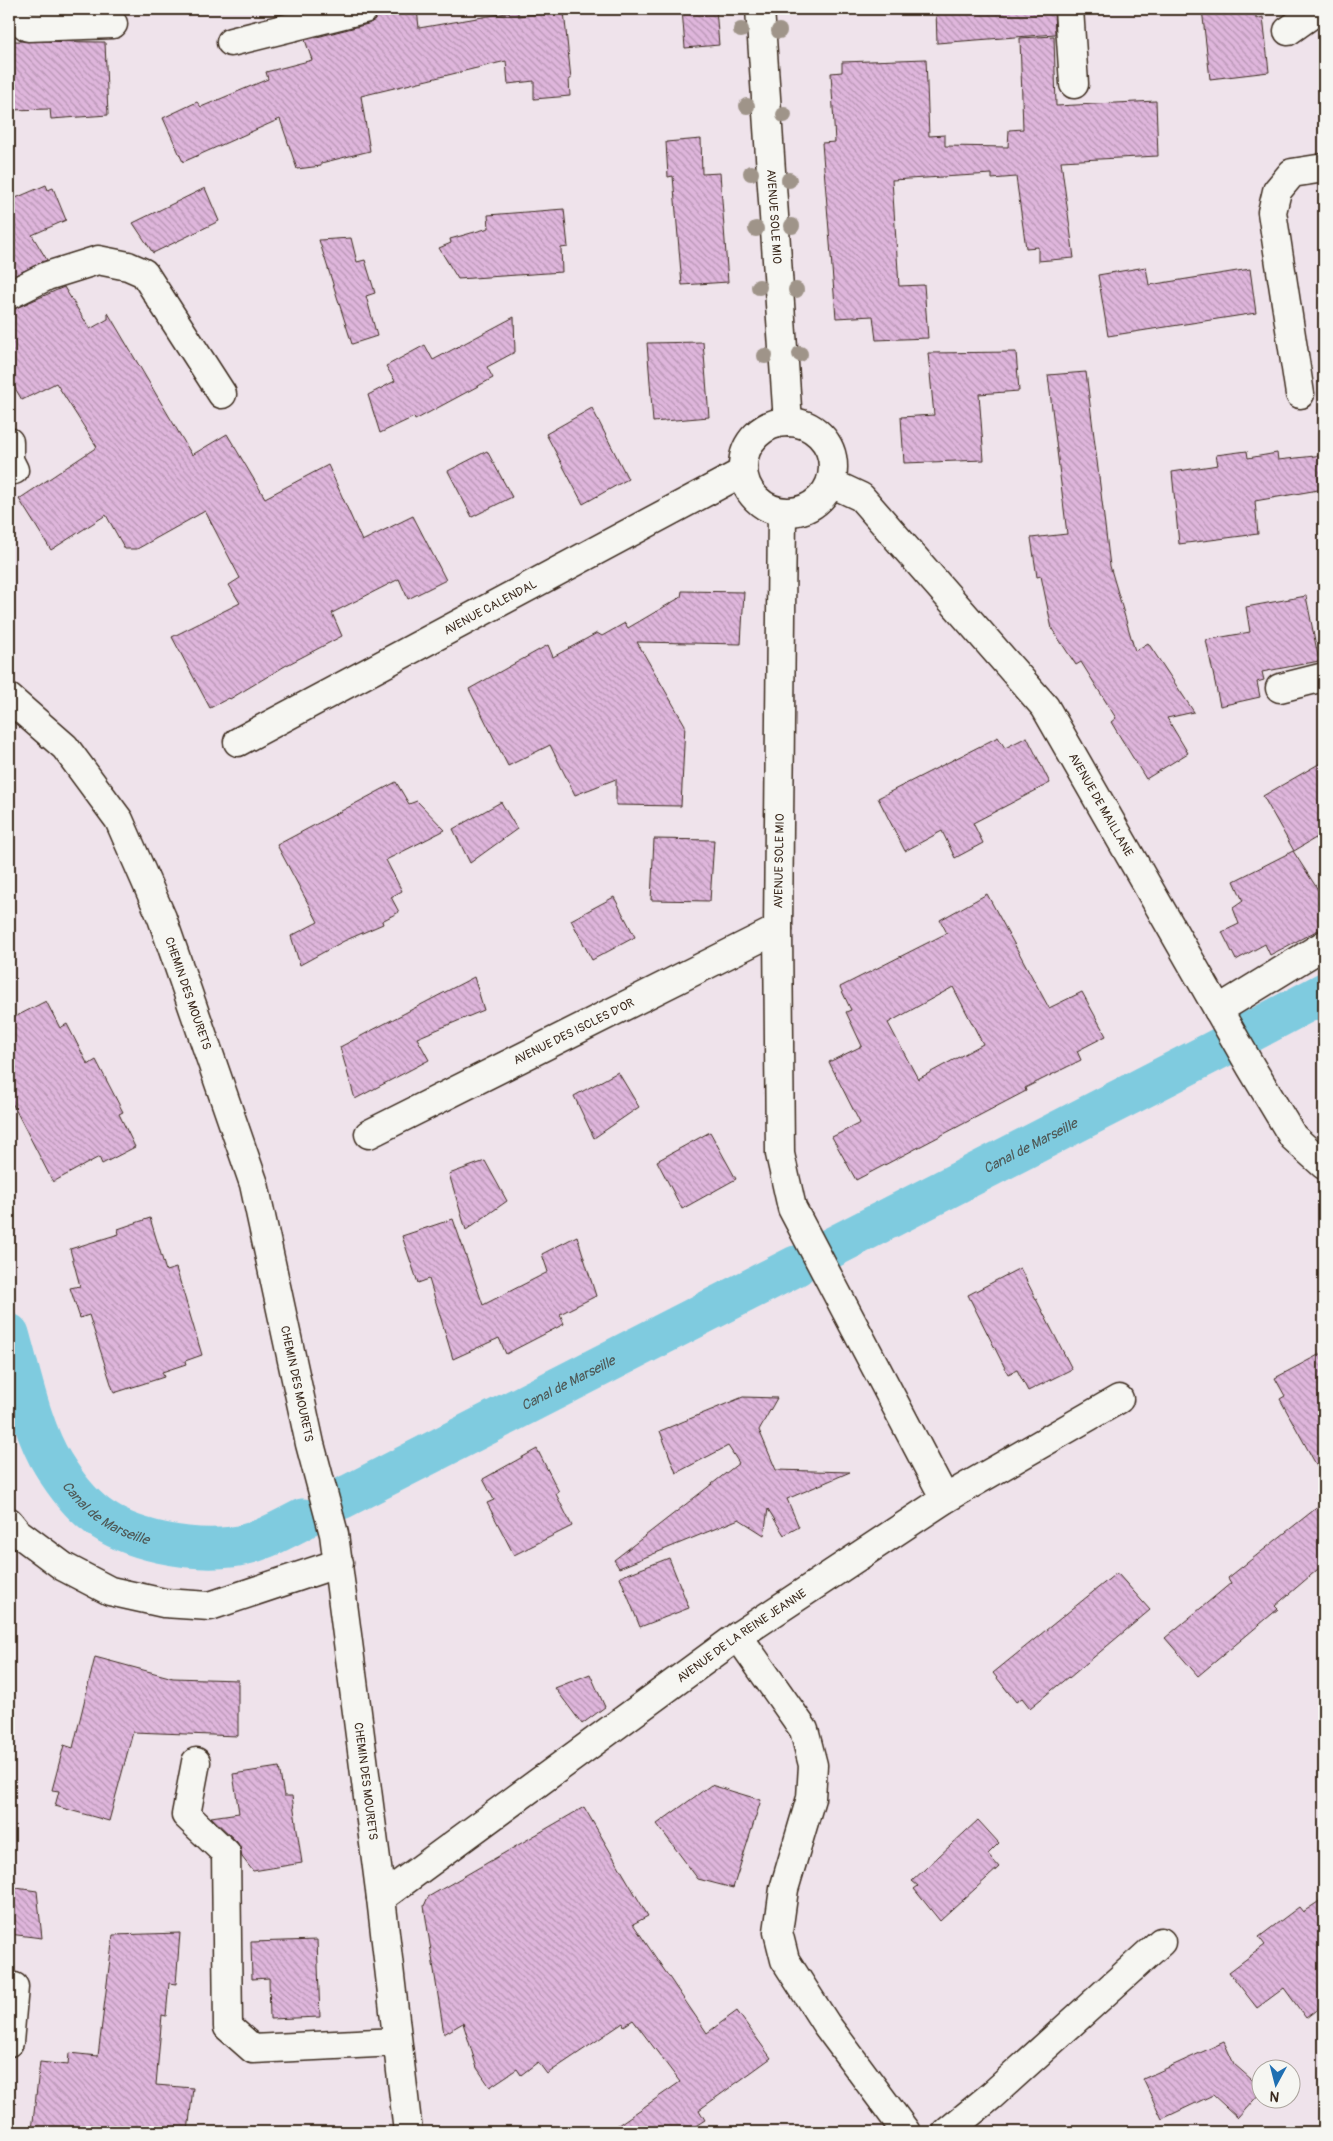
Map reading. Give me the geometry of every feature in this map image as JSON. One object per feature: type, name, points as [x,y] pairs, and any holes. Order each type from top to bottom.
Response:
[{"type":"street","points":[[230,42],[364,9]]},
{"type":"street","name":"AVENUE SOLE MIO","points":[[760,9],[788,422]]},
{"type":"street","points":[[1069,9],[1074,84]]},
{"type":"street","points":[[1288,31],[1319,9]]},
{"type":"street","points":[[9,13],[28,27],[113,24]]},
{"type":"street","points":[[1300,394],[1272,212],[1277,191],[1292,173],[1324,168]]},
{"type":"street","points":[[9,294],[47,276],[98,260],[128,266],[144,273],[222,394]]},
{"type":"street","points":[[788,422],[803,425],[817,432],[828,445],[833,458],[833,474],[830,483],[818,501],[805,510],[782,512],[767,508],[754,498],[747,487],[743,472],[747,447],[757,434],[770,426],[788,422]]},
{"type":"street","points":[[9,442],[9,460],[14,470]]},
{"type":"street","name":"AVENUE CALENDAL","points":[[238,742],[743,472]]},
{"type":"street","name":"AVENUE DE MAILLANE","points":[[830,483],[861,497],[1046,707],[1222,1018],[1293,1137],[1324,1165]]},
{"type":"street","name":"AVENUE SOLE MIO","points":[[782,512],[778,929],[780,1154],[792,1208],[945,1500]]},
{"type":"street","points":[[1280,688],[1324,677]]},
{"type":"street","name":"CHEMIN DES MOURETS","points":[[9,698],[65,747],[118,820],[162,918],[254,1184],[314,1460],[334,1534],[339,1563],[408,2132]]},
{"type":"street","name":"AVENUE DES ISCLES D'OR","points":[[369,1134],[778,929]]},
{"type":"street","points":[[1222,1018],[1324,945]]},
{"type":"street","name":"AVENUE DE LA REINE JEANNE","points":[[381,1898],[738,1636],[945,1500],[1119,1398]]},
{"type":"street","points":[[9,1522],[17,1532],[64,1567],[110,1591],[164,1603],[210,1606],[339,1563]]},
{"type":"street","points":[[738,1636],[804,1730],[813,1765],[810,1798],[784,1889],[781,1906],[778,1932],[785,1960],[826,2024],[906,2132]]},
{"type":"street","points":[[196,1762],[186,1815],[226,1853],[228,2027],[252,2049],[397,2042]]},
{"type":"street","points":[[947,2132],[991,2096],[1161,1942]]},
{"type":"street","points":[[9,2042],[14,1987]]},
{"type":"building","points":[[379,9],[417,9],[419,28],[518,11],[518,16],[564,11],[571,79],[569,79],[570,96],[534,99],[534,81],[508,84],[506,61],[361,96],[370,151],[321,163],[321,166],[297,169],[280,119],[183,162],[163,118],[197,102],[201,107],[268,79],[266,72],[312,60],[305,40],[368,24],[375,20]]},
{"type":"building","points":[[682,9],[716,9],[719,45],[685,48]]},
{"type":"building","points":[[936,9],[1054,9],[1055,34],[937,43]]},
{"type":"building","points":[[1202,9],[1256,9],[1256,19],[1263,17],[1269,72],[1210,79]]},
{"type":"building","points":[[1054,36],[1056,106],[1156,101],[1158,156],[1061,161],[1074,258],[1038,261],[1038,247],[1026,248],[1016,177],[992,179],[992,174],[892,180],[899,286],[924,285],[928,338],[876,340],[873,316],[836,318],[822,143],[835,142],[831,73],[842,72],[842,62],[926,59],[929,136],[945,135],[945,146],[1008,147],[1009,130],[1023,129],[1020,38]]},
{"type":"building","points":[[9,41],[105,42],[108,115],[51,119],[50,109],[9,110]]},
{"type":"building","points":[[701,139],[702,174],[720,173],[728,282],[682,285],[673,176],[668,177],[666,142]]},
{"type":"building","points":[[46,185],[48,190],[53,188],[66,220],[32,235],[47,260],[9,278],[9,197],[11,200]]},
{"type":"building","points":[[205,188],[219,221],[153,253],[133,223]]},
{"type":"building","points":[[564,209],[568,247],[561,248],[562,272],[458,279],[439,248],[451,243],[450,239],[489,228],[488,215]]},
{"type":"building","points":[[351,238],[357,262],[365,260],[375,293],[366,296],[377,336],[352,344],[319,240]]},
{"type":"building","points":[[1146,267],[1149,285],[1250,269],[1256,313],[1108,336],[1098,275]]},
{"type":"building","points":[[64,287],[90,329],[108,319],[108,313],[192,455],[227,434],[265,498],[328,465],[362,541],[413,516],[446,580],[408,599],[399,579],[332,613],[342,636],[285,666],[230,699],[210,708],[172,637],[240,603],[229,585],[240,578],[205,511],[137,549],[125,549],[106,515],[51,550],[19,499],[97,447],[56,383],[22,400],[9,378],[9,311]]},
{"type":"building","points":[[514,317],[515,352],[487,367],[493,378],[415,420],[414,417],[380,433],[368,395],[395,381],[386,366],[425,345],[433,360]]},
{"type":"building","points":[[703,342],[709,417],[653,422],[647,343]]},
{"type":"building","points":[[1016,352],[1019,391],[979,394],[984,460],[904,463],[901,417],[934,415],[928,353]]},
{"type":"building","points":[[1086,372],[1110,566],[1135,651],[1148,643],[1194,712],[1167,718],[1188,753],[1146,779],[1111,722],[1116,718],[1081,662],[1076,665],[1052,629],[1041,576],[1037,577],[1031,538],[1067,534],[1048,375]]},
{"type":"building","points":[[592,408],[628,479],[583,504],[546,434]]},
{"type":"building","points":[[487,451],[512,497],[472,517],[448,471]]},
{"type":"building","points":[[1247,451],[1248,458],[1277,453],[1278,460],[1324,455],[1324,489],[1255,501],[1258,534],[1179,544],[1172,472],[1218,465],[1216,455]]},
{"type":"building","points":[[682,591],[744,592],[741,644],[637,642],[685,725],[681,806],[616,805],[616,779],[575,795],[550,745],[508,766],[469,689],[548,645],[553,657],[597,633],[602,636],[625,623],[628,628],[681,597]]},
{"type":"building","points":[[1306,596],[1319,661],[1262,672],[1264,680],[1257,682],[1260,697],[1220,706],[1206,640],[1250,632],[1246,607]]},
{"type":"building","points":[[998,737],[1005,748],[1027,737],[1050,783],[973,823],[983,843],[955,858],[942,831],[905,851],[878,798]]},
{"type":"building","points":[[1324,761],[1324,833],[1294,851],[1263,796]]},
{"type":"building","points":[[396,782],[409,804],[417,801],[445,830],[386,860],[402,891],[391,897],[399,912],[382,921],[383,924],[344,941],[300,965],[291,936],[318,922],[277,845]]},
{"type":"building","points":[[501,802],[517,829],[470,863],[453,829]]},
{"type":"building","points":[[654,839],[714,840],[710,901],[651,900]]},
{"type":"building","points":[[1293,851],[1324,899],[1324,927],[1270,955],[1265,944],[1236,960],[1222,932],[1239,924],[1233,908],[1243,901],[1234,881]]},
{"type":"building","points":[[987,894],[1049,1008],[1082,992],[1106,1036],[1077,1051],[1081,1060],[1025,1088],[1026,1091],[856,1180],[832,1137],[860,1123],[829,1062],[862,1046],[846,1012],[851,1010],[840,987],[947,933],[940,920]],"holes":[[[953,987],[983,1044],[918,1079],[888,1023]]]},
{"type":"building","points":[[614,897],[635,937],[592,960],[571,920]]},
{"type":"building","points":[[474,977],[484,1010],[417,1038],[429,1060],[355,1099],[340,1047]]},
{"type":"building","points":[[46,1001],[60,1028],[67,1024],[88,1065],[96,1060],[123,1112],[119,1114],[135,1147],[102,1164],[99,1157],[53,1182],[9,1097],[9,1020]]},
{"type":"building","points":[[618,1072],[639,1107],[594,1138],[574,1096]]},
{"type":"building","points":[[710,1132],[736,1179],[682,1209],[657,1161]]},
{"type":"building","points":[[485,1161],[507,1201],[466,1230],[449,1174]]},
{"type":"building","points":[[150,1218],[166,1271],[176,1268],[202,1355],[185,1361],[186,1364],[162,1372],[164,1377],[114,1393],[89,1315],[80,1318],[70,1288],[80,1286],[70,1249],[119,1234],[118,1229]]},
{"type":"building","points":[[453,1219],[483,1305],[548,1272],[542,1254],[577,1236],[596,1296],[560,1314],[564,1324],[506,1354],[499,1338],[453,1359],[429,1279],[418,1283],[402,1236]]},
{"type":"building","points":[[1020,1268],[1072,1369],[1028,1391],[1017,1370],[1008,1374],[968,1295]]},
{"type":"building","points":[[1324,1352],[1324,1479],[1280,1399],[1285,1396],[1275,1378]]},
{"type":"building","points":[[743,1397],[777,1398],[759,1430],[776,1470],[850,1472],[787,1499],[799,1527],[784,1535],[768,1509],[764,1535],[739,1519],[619,1568],[614,1560],[739,1463],[728,1446],[676,1473],[660,1431]]},
{"type":"building","points":[[537,1449],[559,1492],[556,1494],[572,1526],[514,1555],[487,1503],[494,1500],[483,1479]]},
{"type":"building","points":[[1324,1502],[1324,1564],[1275,1606],[1278,1609],[1198,1676],[1165,1638],[1231,1583],[1228,1578]]},
{"type":"building","points":[[669,1558],[689,1608],[640,1627],[620,1577]]},
{"type":"building","points":[[1118,1574],[1150,1610],[1030,1708],[1022,1698],[1016,1702],[993,1673],[1114,1575]]},
{"type":"building","points":[[95,1657],[173,1678],[238,1680],[238,1736],[133,1732],[109,1821],[55,1806],[59,1791],[52,1790],[64,1745],[73,1748]]},
{"type":"building","points":[[590,1674],[605,1707],[582,1724],[555,1688]]},
{"type":"building","points":[[279,1767],[284,1796],[292,1796],[302,1863],[253,1871],[242,1857],[237,1842],[211,1817],[239,1813],[233,1774]]},
{"type":"building","points":[[711,1785],[761,1800],[733,1888],[698,1879],[657,1824]]},
{"type":"building","points":[[584,1807],[648,1916],[633,1924],[707,2033],[737,2011],[771,2058],[699,2110],[705,2120],[686,2132],[608,2132],[680,2082],[633,2020],[624,2026],[623,2023],[547,2074],[538,2062],[521,2075],[517,2069],[490,2087],[477,2068],[463,2023],[444,2034],[424,1906],[428,1897]]},
{"type":"building","points":[[978,1820],[999,1843],[988,1854],[999,1867],[940,1921],[914,1889],[918,1886],[912,1881]]},
{"type":"building","points":[[9,1887],[37,1891],[42,1938],[9,1934]]},
{"type":"building","points":[[1324,1898],[1324,2004],[1306,2018],[1284,1988],[1257,2008],[1229,1972],[1265,1945],[1259,1937],[1299,1907],[1303,1912]]},
{"type":"building","points":[[180,1933],[176,1984],[169,1983],[166,2016],[162,2015],[156,2085],[193,2088],[188,2132],[52,2132],[32,2130],[40,2062],[68,2065],[69,2053],[98,2056],[113,1935]]},
{"type":"building","points":[[317,1940],[320,2017],[270,2019],[269,1978],[252,1979],[251,1942]]},
{"type":"building","points":[[1224,2042],[1234,2064],[1250,2078],[1250,2104],[1238,2118],[1213,2095],[1162,2119],[1143,2079]]},
{"type":"waterway","name":"Canal de Marseille","points":[[1243,1036],[1324,993]]},
{"type":"waterway","name":"Canal de Marseille","points":[[831,1248],[1228,1044]]},
{"type":"waterway","name":"Canal de Marseille","points":[[341,1499],[796,1266]]},
{"type":"waterway","name":"Canal de Marseille","points":[[9,1334],[27,1401],[39,1435],[53,1464],[79,1499],[97,1516],[111,1525],[126,1532],[162,1543],[198,1548],[216,1548],[250,1543],[303,1519]]}]
